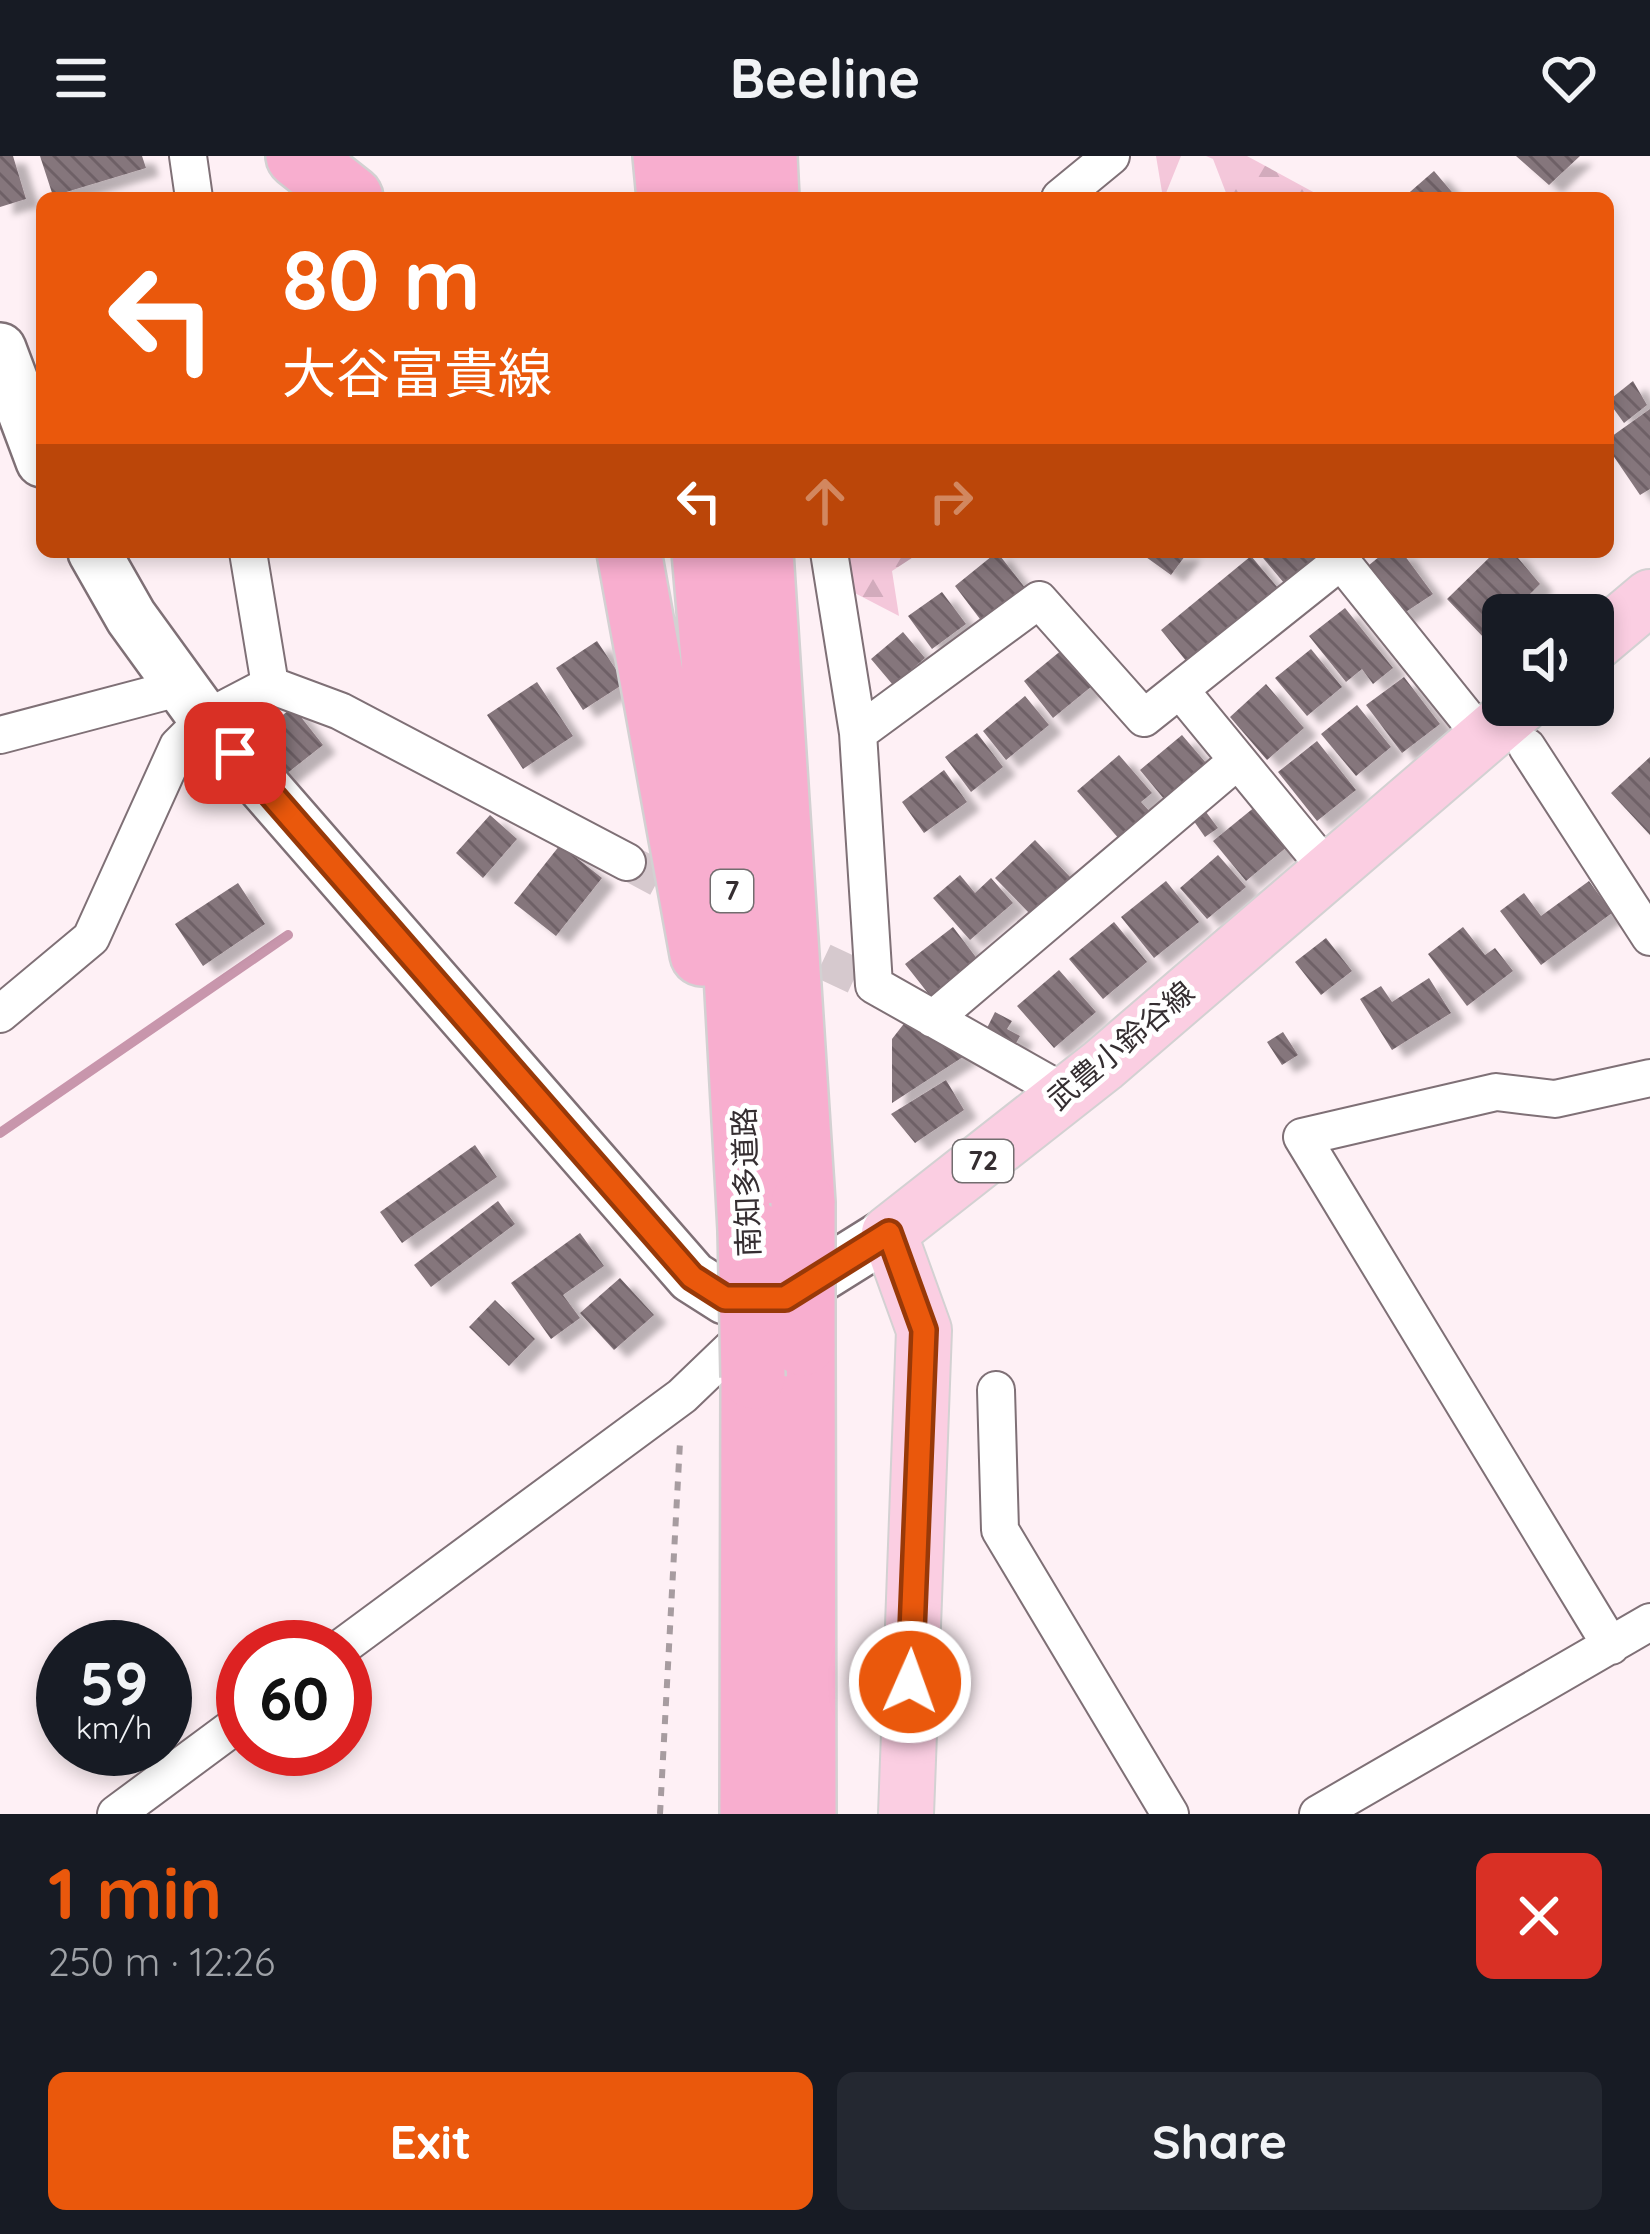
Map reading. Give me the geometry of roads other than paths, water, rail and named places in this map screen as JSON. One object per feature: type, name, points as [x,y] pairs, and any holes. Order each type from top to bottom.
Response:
[{"type":"highway","points":[[298,156],[343,192]]},
{"type":"highway","points":[[664,156],[668,192]]},
{"type":"highway","points":[[718,156],[722,192]]},
{"type":"highway","points":[[765,156],[767,192]]},
{"type":"highway","points":[[629,558],[702,955],[724,1166],[768,1207]]},
{"type":"highway","name":"南知多道路","points":[[705,558],[780,1340],[804,1814]]},
{"type":"highway","name":"南知多道路","points":[[760,558],[794,1018],[768,1207]]},
{"type":"highway","points":[[787,558],[814,922],[794,1018]]},
{"type":"highway","name":"南知多道路","points":[[752,1814],[780,1340]]},
{"type":"main road","points":[[0,349],[36,445]]},
{"type":"main road","points":[[97,558],[131,617],[193,703],[692,1277],[780,1340],[889,1233],[924,1330],[905,1814]]},
{"type":"main road","points":[[1614,627],[1650,597]]},
{"type":"main road","name":"武豊小鈴谷線","points":[[889,1233],[1065,1093],[1328,870],[1510,730]]},
{"type":"street","points":[[188,156],[193,192]]},
{"type":"street","points":[[1067,192],[1111,156]]},
{"type":"street","points":[[249,558],[270,686]]},
{"type":"street","points":[[830,558],[858,733],[874,985],[1065,1093]]},
{"type":"street","points":[[858,733],[1039,600],[1144,718],[1341,561],[1510,730],[1650,937]]},
{"type":"street","points":[[0,735],[270,686],[340,710],[627,862]]},
{"type":"street","points":[[1180,689],[1328,870]]},
{"type":"street","points":[[0,1014],[91,938],[193,703]]},
{"type":"street","points":[[933,1019],[1237,761]]},
{"type":"street","points":[[1611,1646],[1302,1136],[1496,1092],[1555,1099],[1650,1078]]},
{"type":"street","points":[[372,1625],[682,1396],[780,1340]]},
{"type":"street","points":[[996,1390],[1000,1530],[1170,1814]]},
{"type":"street","points":[[1318,1814],[1650,1622]]},
{"type":"street","points":[[116,1814],[216,1740]]},
{"type":"waterway","points":[[0,1133],[288,935]]},
{"type":"tunnel","points":[[627,862],[698,900]]},
{"type":"tunnel","points":[[774,938],[874,985]]}]
